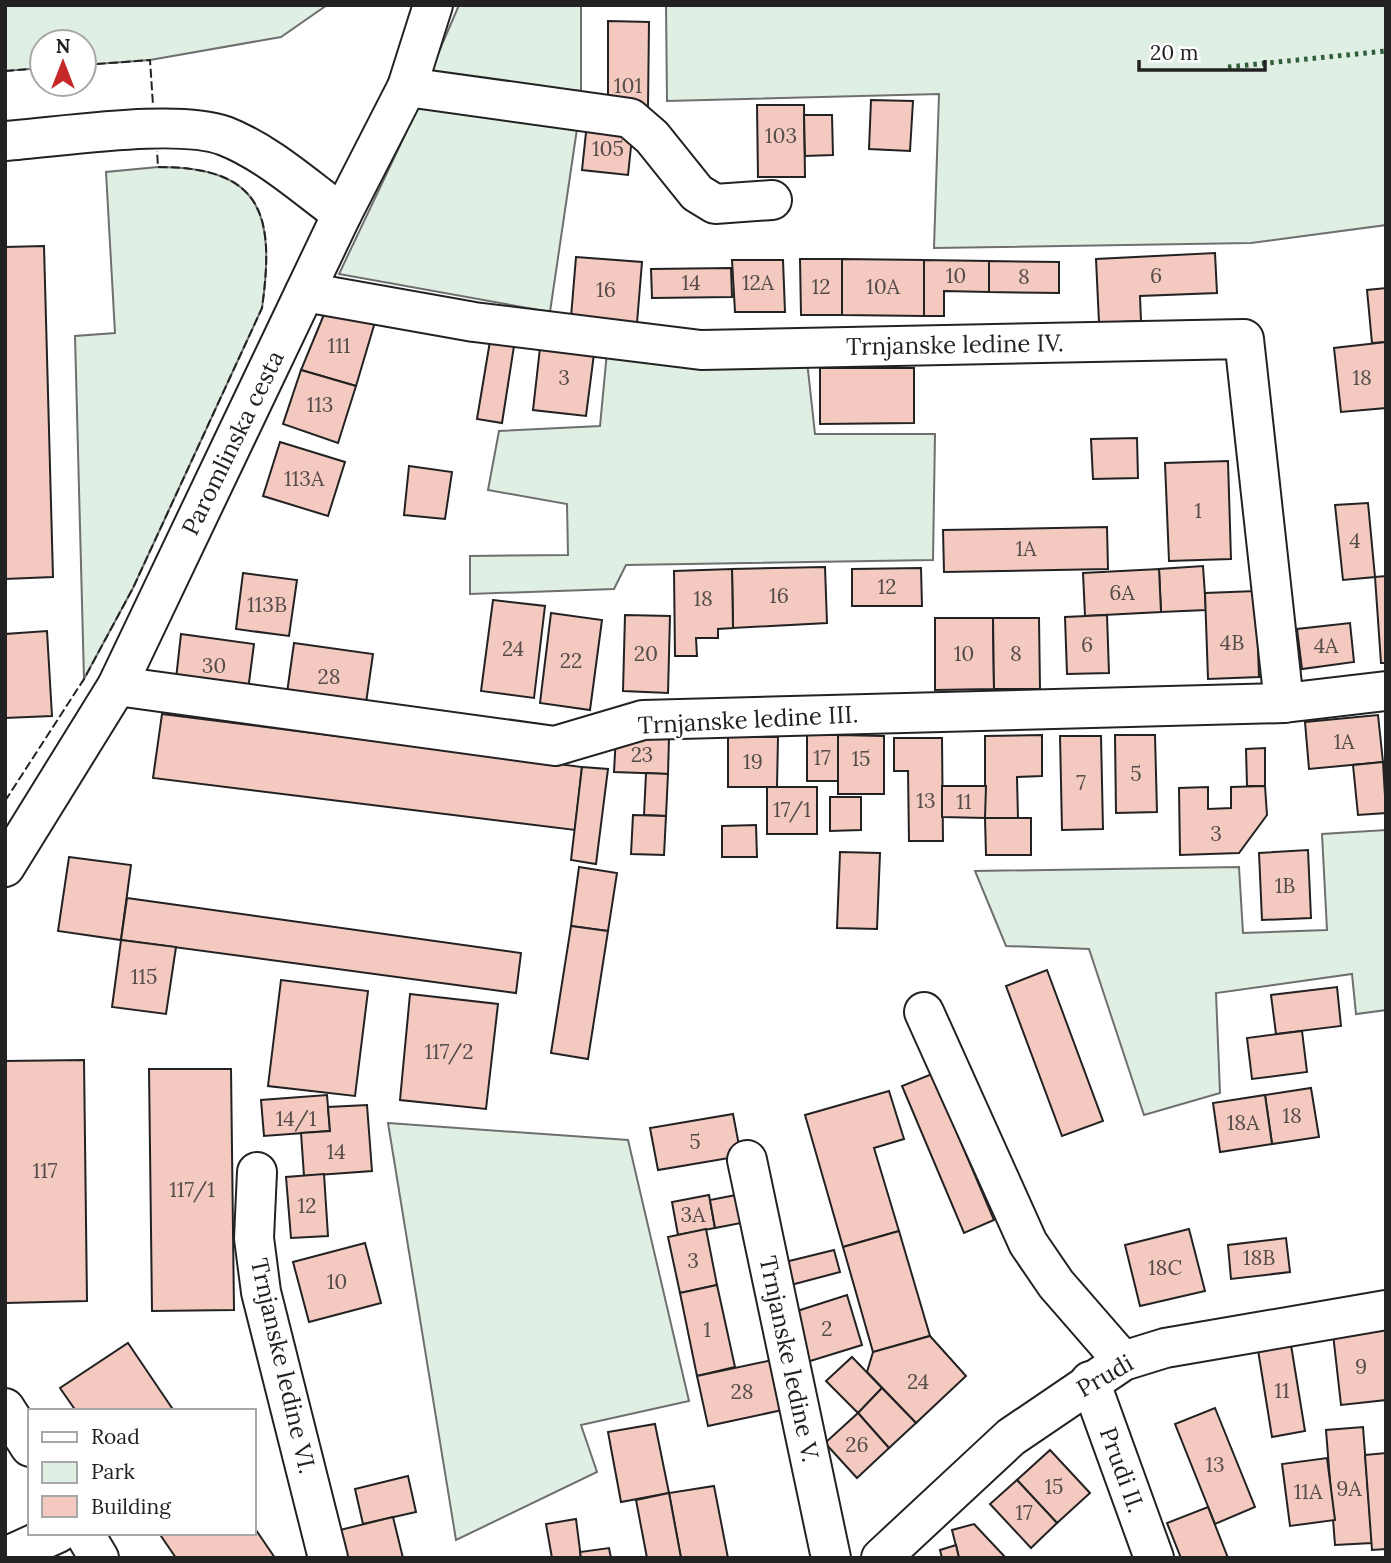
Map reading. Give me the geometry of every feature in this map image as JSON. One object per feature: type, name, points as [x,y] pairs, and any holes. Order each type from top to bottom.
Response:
[{"type":"street","name":"Paromlinska cesta","points":[[5,867],[117,686],[342,214],[407,87],[433,5]]},
{"type":"street","points":[[407,87],[630,118],[652,137],[697,193],[715,204],[772,200]]},
{"type":"street","points":[[5,141],[165,129],[224,136],[254,150],[342,214]]},
{"type":"street","name":"Trnjanske ledine IV.","points":[[305,292],[474,322],[701,351],[1244,339],[1284,703]]},
{"type":"street","name":"Trnjanske ledine III.","points":[[117,686],[555,746],[643,720],[1284,703],[1386,691]]},
{"type":"street","points":[[924,1012],[1028,1243],[1056,1284],[1123,1361]]},
{"type":"street","name":"Trnjanske ledine V.","points":[[747,1160],[831,1558]]},
{"type":"street","name":"Trnjanske ledine VI.","points":[[257,1172],[254,1238],[261,1292],[328,1558]]},
{"type":"street","name":"Prudi","points":[[881,1558],[1012,1437],[1090,1381],[1123,1361],[1165,1348],[1386,1310]]},
{"type":"street","name":"Prudi II.","points":[[1090,1381],[1154,1558]]},
{"type":"street","points":[[5,1408],[28,1444]]},
{"type":"street","points":[[5,1557],[54,1535]]},
{"type":"street","points":[[85,1535],[99,1558]]},
{"type":"green space","points":[[5,5],[327,5],[281,37],[150,60],[98,64],[98,28],[28,28],[28,69],[5,71]]},
{"type":"green space","points":[[459,5],[581,5],[581,91],[428,77]]},
{"type":"green space","points":[[666,5],[1386,5],[1386,225],[1251,243],[934,248],[939,94],[667,101]]},
{"type":"green space","points":[[422,99],[578,122],[550,312],[339,274]]},
{"type":"green space","points":[[158,167],[193,169],[220,176],[240,187],[254,203],[262,223],[266,247],[262,308],[133,588],[84,679],[75,336],[115,333],[106,172]]},
{"type":"green space","points":[[607,352],[807,361],[815,434],[935,434],[933,560],[626,565],[614,589],[470,594],[470,556],[568,555],[567,504],[488,490],[499,431],[600,426]]},
{"type":"green space","points":[[1386,830],[1386,1010],[1356,1014],[1352,974],[1216,993],[1220,1093],[1144,1115],[1089,949],[1006,946],[975,871],[1239,867],[1243,933],[1327,930],[1322,834]]},
{"type":"green space","points":[[388,1123],[628,1140],[689,1401],[581,1425],[597,1472],[456,1540]]},
{"type":"building","points":[[608,21],[649,22],[648,108],[608,108]]},
{"type":"building","points":[[871,100],[913,101],[910,151],[869,149]]},
{"type":"building","points":[[757,105],[804,105],[805,177],[758,177]]},
{"type":"building","points":[[804,115],[832,115],[833,155],[805,156]]},
{"type":"building","points":[[587,123],[633,128],[628,175],[582,170]]},
{"type":"building","points":[[44,246],[53,577],[5,579],[5,247]]},
{"type":"building","points":[[1215,253],[1217,293],[1140,296],[1141,321],[1099,323],[1096,259]]},
{"type":"building","points":[[576,257],[642,262],[637,323],[571,317]]},
{"type":"building","points":[[800,259],[842,259],[842,315],[801,315]]},
{"type":"building","points":[[842,259],[924,260],[924,316],[842,315]]},
{"type":"building","points":[[732,260],[783,260],[785,312],[735,312]]},
{"type":"building","points":[[924,260],[989,261],[989,292],[944,291],[944,316],[924,316]]},
{"type":"building","points":[[989,261],[1059,262],[1059,293],[989,292]]},
{"type":"building","points":[[731,268],[732,297],[652,298],[651,269]]},
{"type":"building","points":[[1386,288],[1386,342],[1372,343],[1367,290]]},
{"type":"building","points":[[325,312],[375,322],[356,386],[301,370]]},
{"type":"building","points":[[541,339],[595,346],[586,416],[533,410]]},
{"type":"building","points":[[490,341],[514,346],[502,423],[477,419]]},
{"type":"building","points":[[1386,342],[1386,408],[1341,412],[1334,348]]},
{"type":"building","points":[[820,368],[914,368],[914,423],[820,424]]},
{"type":"building","points":[[301,370],[356,386],[338,443],[283,424]]},
{"type":"building","points":[[1137,438],[1138,478],[1093,479],[1091,439]]},
{"type":"building","points":[[280,442],[345,462],[328,516],[263,496]]},
{"type":"building","points":[[1228,461],[1231,559],[1169,561],[1165,463]]},
{"type":"building","points":[[409,466],[452,472],[445,519],[404,515]]},
{"type":"building","points":[[1368,503],[1375,577],[1343,580],[1335,505]]},
{"type":"building","points":[[1107,527],[1108,569],[944,572],[943,530]]},
{"type":"building","points":[[1203,566],[1206,610],[1161,612],[1159,569]]},
{"type":"building","points":[[825,567],[827,623],[733,628],[732,569]]},
{"type":"building","points":[[921,568],[922,606],[852,606],[852,569]]},
{"type":"building","points":[[732,569],[733,628],[718,629],[718,638],[696,638],[697,656],[675,656],[674,571]]},
{"type":"building","points":[[1159,569],[1161,612],[1085,616],[1083,573]]},
{"type":"building","points":[[243,573],[297,580],[289,636],[236,629]]},
{"type":"building","points":[[1386,576],[1386,663],[1381,663],[1375,577]]},
{"type":"building","points":[[1256,591],[1259,677],[1208,679],[1205,593]]},
{"type":"building","points":[[493,600],[545,606],[534,698],[481,691]]},
{"type":"building","points":[[551,613],[602,620],[590,710],[540,703]]},
{"type":"building","points":[[625,615],[670,616],[668,693],[623,691]]},
{"type":"building","points":[[1107,615],[1109,673],[1067,674],[1065,617]]},
{"type":"building","points":[[935,618],[993,618],[994,689],[935,690]]},
{"type":"building","points":[[993,618],[1039,618],[1040,689],[994,689]]},
{"type":"building","points":[[1350,623],[1354,662],[1302,669],[1297,629]]},
{"type":"building","points":[[47,631],[52,716],[5,718],[5,634]]},
{"type":"building","points":[[181,634],[254,644],[247,698],[175,688]]},
{"type":"building","points":[[294,643],[373,654],[365,710],[286,700]]},
{"type":"building","points":[[162,714],[582,767],[575,830],[153,778]]},
{"type":"building","points":[[1378,715],[1383,762],[1309,769],[1305,722]]},
{"type":"building","points":[[807,735],[838,735],[838,781],[807,781]]},
{"type":"building","points":[[838,735],[884,736],[884,794],[838,794]]},
{"type":"building","points":[[1042,735],[1042,776],[1017,777],[1018,818],[985,818],[985,736]]},
{"type":"building","points":[[1115,735],[1155,735],[1157,812],[1116,813]]},
{"type":"building","points":[[616,736],[669,738],[668,774],[614,772]]},
{"type":"building","points":[[1060,736],[1101,736],[1103,829],[1062,830]]},
{"type":"building","points":[[728,737],[778,737],[777,787],[728,787]]},
{"type":"building","points":[[894,738],[942,738],[943,841],[909,841],[908,771],[894,771]]},
{"type":"building","points":[[1265,748],[1265,786],[1247,786],[1246,749]]},
{"type":"building","points":[[1383,762],[1386,813],[1358,815],[1353,765]]},
{"type":"building","points":[[582,767],[608,769],[596,864],[571,860]]},
{"type":"building","points":[[646,773],[668,774],[666,816],[644,815]]},
{"type":"building","points":[[942,786],[986,786],[985,818],[942,817]]},
{"type":"building","points":[[1265,786],[1267,815],[1239,853],[1180,855],[1179,788],[1208,787],[1208,809],[1231,808],[1231,787]]},
{"type":"building","points":[[767,787],[817,787],[817,834],[767,834]]},
{"type":"building","points":[[830,797],[861,797],[861,830],[830,831]]},
{"type":"building","points":[[633,815],[666,816],[664,855],[631,854]]},
{"type":"building","points":[[985,818],[1031,818],[1031,855],[986,855]]},
{"type":"building","points":[[756,825],[757,857],[722,857],[722,826]]},
{"type":"building","points":[[1308,850],[1311,918],[1262,920],[1259,853]]},
{"type":"building","points":[[840,852],[880,853],[877,929],[837,928]]},
{"type":"building","points":[[69,857],[131,865],[121,940],[58,931]]},
{"type":"building","points":[[579,867],[617,873],[608,931],[571,926]]},
{"type":"building","points":[[127,898],[521,953],[516,993],[121,940]]},
{"type":"building","points":[[571,926],[608,931],[588,1059],[551,1053]]},
{"type":"building","points":[[121,940],[176,947],[166,1014],[112,1007]]},
{"type":"building","points":[[1047,970],[1103,1121],[1062,1136],[1006,986]]},
{"type":"building","points":[[281,980],[368,991],[355,1096],[268,1086]]},
{"type":"building","points":[[1337,987],[1341,1026],[1276,1034],[1271,995]]},
{"type":"building","points":[[410,994],[498,1004],[486,1109],[400,1100]]},
{"type":"building","points":[[1302,1031],[1307,1072],[1252,1079],[1247,1038]]},
{"type":"building","points":[[84,1060],[87,1301],[6,1303],[5,1061]]},
{"type":"building","points":[[149,1069],[231,1069],[234,1310],[152,1311]]},
{"type":"building","points":[[932,1074],[994,1220],[964,1233],[902,1086]]},
{"type":"building","points":[[1311,1088],[1319,1137],[1272,1144],[1265,1095]]},
{"type":"building","points":[[889,1091],[904,1139],[874,1148],[899,1231],[843,1247],[805,1115]]},
{"type":"building","points":[[327,1095],[330,1131],[264,1136],[261,1100]]},
{"type":"building","points":[[1265,1095],[1272,1144],[1220,1152],[1213,1103]]},
{"type":"building","points":[[367,1105],[372,1171],[304,1176],[301,1133],[330,1131],[328,1107]]},
{"type":"building","points":[[733,1114],[741,1156],[658,1170],[650,1128]]},
{"type":"building","points":[[324,1174],[328,1236],[291,1238],[286,1177]]},
{"type":"building","points":[[709,1195],[715,1228],[678,1235],[672,1202]]},
{"type":"building","points":[[736,1195],[741,1223],[715,1228],[710,1200]]},
{"type":"building","points":[[706,1229],[717,1285],[680,1293],[668,1237]]},
{"type":"building","points":[[1189,1229],[1205,1291],[1140,1306],[1125,1245]]},
{"type":"building","points":[[899,1231],[930,1336],[873,1352],[843,1247]]},
{"type":"building","points":[[1286,1238],[1290,1272],[1231,1279],[1228,1245]]},
{"type":"building","points":[[365,1243],[381,1303],[309,1322],[293,1262]]},
{"type":"building","points":[[834,1250],[840,1272],[787,1286],[781,1263]]},
{"type":"building","points":[[717,1285],[735,1367],[697,1376],[680,1293]]},
{"type":"building","points":[[847,1295],[862,1345],[807,1362],[791,1313]]},
{"type":"building","points":[[1386,1328],[1386,1400],[1341,1405],[1333,1334]]},
{"type":"building","points":[[930,1336],[966,1376],[916,1423],[867,1372],[873,1352]]},
{"type":"building","points":[[128,1343],[173,1409],[75,1409],[60,1388]]},
{"type":"building","points":[[1291,1345],[1305,1431],[1272,1437],[1258,1350]]},
{"type":"building","points":[[852,1357],[882,1388],[858,1413],[826,1381]]},
{"type":"building","points":[[777,1359],[787,1409],[708,1426],[697,1376]]},
{"type":"building","points":[[882,1388],[916,1423],[889,1448],[858,1413]]},
{"type":"building","points":[[1215,1408],[1255,1507],[1215,1524],[1175,1424]]},
{"type":"building","points":[[858,1413],[889,1448],[857,1478],[825,1443]]},
{"type":"building","points":[[655,1424],[669,1493],[621,1502],[608,1432]]},
{"type":"building","points":[[1363,1427],[1372,1543],[1335,1545],[1326,1430]]},
{"type":"building","points":[[1050,1450],[1090,1493],[1057,1523],[1017,1480]]},
{"type":"building","points":[[1386,1453],[1386,1549],[1372,1550],[1365,1455]]},
{"type":"building","points":[[1327,1458],[1335,1520],[1290,1526],[1282,1464]]},
{"type":"building","points":[[408,1476],[416,1512],[363,1524],[355,1489]]},
{"type":"building","points":[[1017,1480],[1057,1523],[1031,1548],[990,1504]]},
{"type":"building","points":[[714,1486],[728,1558],[681,1558],[669,1493]]},
{"type":"building","points":[[669,1493],[681,1558],[647,1558],[636,1500]]},
{"type":"building","points":[[1208,1507],[1228,1558],[1181,1558],[1167,1523]]},
{"type":"building","points":[[393,1517],[403,1558],[347,1558],[340,1530]]},
{"type":"building","points":[[576,1519],[581,1558],[552,1558],[546,1524]]},
{"type":"building","points":[[974,1524],[1006,1558],[959,1558],[952,1530]]},
{"type":"building","points":[[256,1530],[275,1558],[176,1558],[160,1535],[256,1535]]},
{"type":"building","points":[[956,1545],[959,1558],[942,1558],[940,1550]]},
{"type":"building","points":[[609,1548],[611,1558],[581,1558],[580,1552]]},
{"type":"hedge","points":[[1228,67],[1386,51]]},
{"type":"fence","points":[[98,64],[150,60],[153,105]]},
{"type":"fence","points":[[5,71],[28,69]]},
{"type":"fence","points":[[5,801],[84,679],[133,588],[262,308],[266,247],[262,223],[254,203],[240,187],[220,176],[193,169],[158,167],[157,151]]}]
